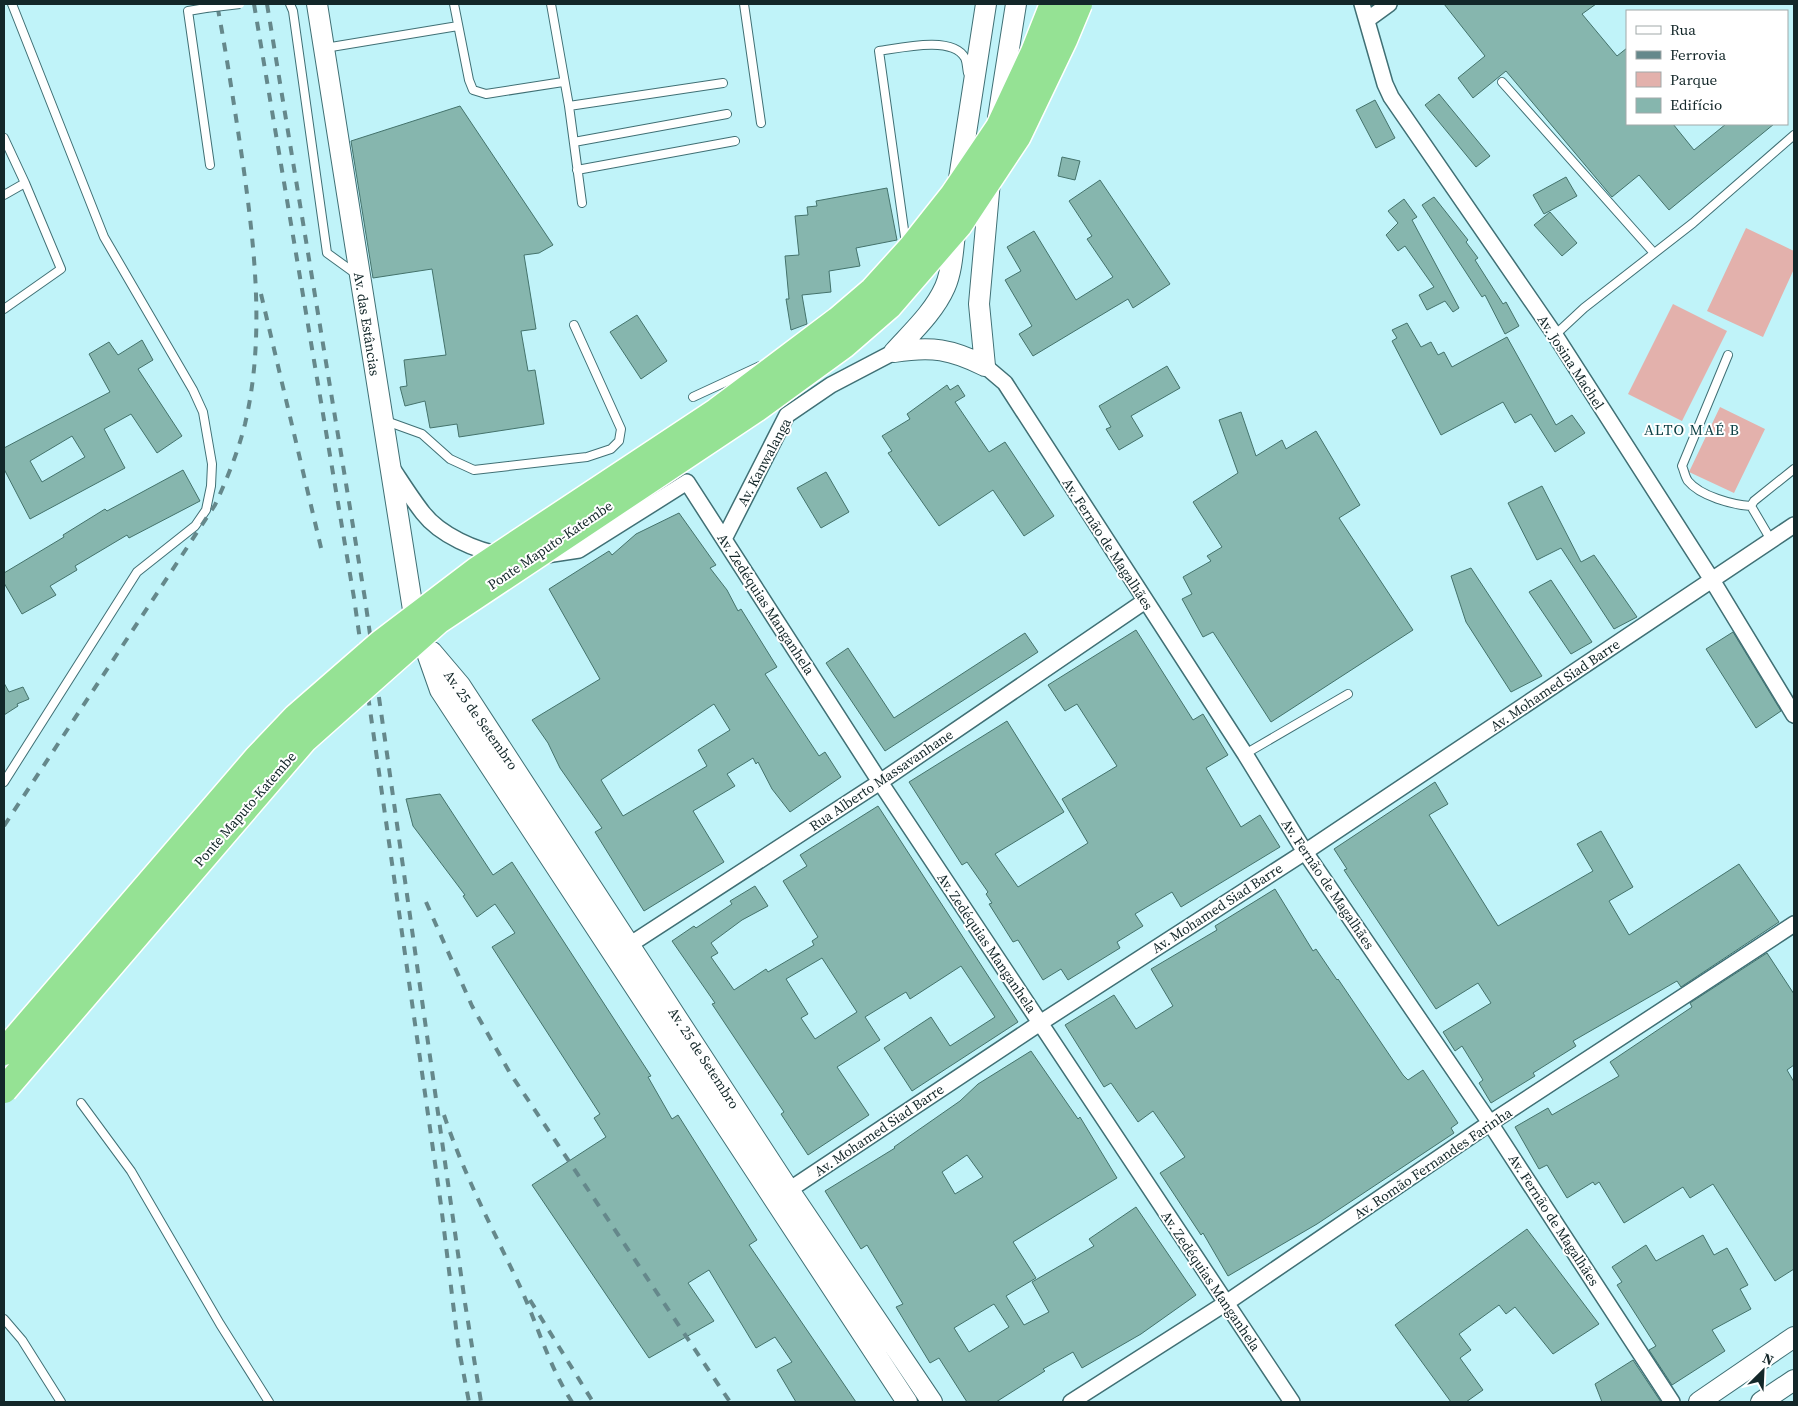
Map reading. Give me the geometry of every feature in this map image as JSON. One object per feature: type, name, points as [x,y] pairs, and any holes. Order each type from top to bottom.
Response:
[{"type":"highway","name":"Ponte Maputo-Katembe","points":[[4,1052],[231,787],[296,717],[381,643],[477,570],[717,412],[838,320],[873,290],[911,248],[953,195],[998,127],[1034,52],[1053,4]]},
{"type":"highway","name":"Ponte Maputo-Katembe","points":[[4,1090],[304,740],[430,627],[552,543],[756,409],[844,345],[889,306],[959,225],[1018,136],[1079,4]]},
{"type":"main road","name":"Av. das Estâncias","points":[[317,4],[388,463],[414,616],[424,642]]},
{"type":"main road","points":[[894,352],[934,307],[945,287],[952,261],[956,198],[986,4]]},
{"type":"main road","points":[[985,366],[979,304],[982,255],[1000,96],[1016,4]]},
{"type":"main road","points":[[894,352],[922,348],[943,350],[959,353],[985,366]]},
{"type":"main road","name":"Av. 25 de Setembro","points":[[424,642],[460,685],[907,1402]]},
{"type":"main road","name":"Av. 25 de Setembro","points":[[623,949],[932,1402]]},
{"type":"main road","points":[[1699,1402],[1794,1337]]},
{"type":"main road","points":[[1761,1402],[1794,1380]]},
{"type":"street","name":"Av. Josina Machel","points":[[1362,4],[1385,84],[1391,96],[1555,335],[1712,580],[1794,715]]},
{"type":"street","points":[[1367,20],[1389,4]]},
{"type":"street","name":"Av. Kanwalanga","points":[[724,539],[787,415],[831,385],[894,352]]},
{"type":"street","name":"Av. Fernão de Magalhães","points":[[985,366],[1005,383],[1245,754],[1305,852],[1490,1123],[1672,1402]]},
{"type":"street","name":"Av. Zedéquias Manganhela","points":[[388,463],[423,514],[438,529],[495,554],[523,558],[579,550],[687,482],[880,782],[1292,1402]]},
{"type":"street","name":"Av. Mohamed Siad Barre","points":[[789,1190],[1040,1023],[1305,852],[1794,525]]},
{"type":"street","name":"Rua Alberto Massavanhane","points":[[623,949],[880,782],[1145,601]]},
{"type":"street","name":"Av. Romão Fernandes Farinha","points":[[1071,1402],[1226,1303],[1490,1123],[1794,924]]},
{"type":"lane","points":[[4,782],[137,572],[194,526],[206,510],[211,486],[212,464],[209,440],[200,405],[104,237],[12,4]]},
{"type":"lane","points":[[210,165],[187,7],[206,8],[240,4]]},
{"type":"lane","points":[[290,4],[327,252],[359,276]]},
{"type":"lane","points":[[454,4],[469,80],[473,90],[486,94],[563,82]]},
{"type":"lane","points":[[550,4],[563,82],[569,106],[582,203]]},
{"type":"lane","points":[[744,4],[761,122]]},
{"type":"lane","points":[[324,49],[458,26]]},
{"type":"lane","points":[[892,281],[908,256],[880,51],[936,44],[952,47],[964,57],[972,87]]},
{"type":"lane","points":[[1502,82],[1654,253]]},
{"type":"lane","points":[[569,106],[723,83]]},
{"type":"lane","points":[[574,142],[727,114]]},
{"type":"lane","points":[[1555,335],[1584,308],[1692,223],[1794,135]]},
{"type":"lane","points":[[4,138],[61,269],[4,309]]},
{"type":"lane","points":[[578,170],[735,141]]},
{"type":"lane","points":[[4,195],[25,183]]},
{"type":"lane","points":[[382,419],[422,434],[450,459],[474,470],[587,457],[611,449],[619,441],[621,429],[574,325]]},
{"type":"lane","points":[[842,336],[848,329]]},
{"type":"lane","points":[[692,397],[740,374],[823,342]]},
{"type":"lane","points":[[1728,355],[1682,466],[1687,480],[1693,485],[1725,502],[1751,506]]},
{"type":"lane","points":[[1751,506],[1754,500],[1794,469]]},
{"type":"lane","points":[[1751,506],[1771,540]]},
{"type":"lane","points":[[1245,754],[1348,694]]},
{"type":"lane","points":[[81,1104],[131,1171],[220,1324],[269,1402]]},
{"type":"lane","points":[[4,1319],[22,1340],[61,1402]]},
{"type":"green space","points":[[1746,228],[1794,251],[1794,269],[1763,337],[1707,311]]},
{"type":"green space","points":[[1673,304],[1727,331],[1682,421],[1628,394]]},
{"type":"green space","points":[[1720,407],[1765,429],[1734,493],[1689,472]]},
{"type":"building","points":[[1444,4],[1596,4],[1582,14],[1617,56],[1626,49],[1626,125],[1674,125],[1694,150],[1725,125],[1773,125],[1669,210],[1639,175],[1612,197],[1506,71],[1473,98],[1458,78],[1485,56]]},
{"type":"building","points":[[1439,94],[1490,156],[1476,167],[1425,105]]},
{"type":"building","points":[[1375,100],[1395,138],[1376,148],[1356,110]]},
{"type":"building","points":[[460,106],[553,245],[539,253],[524,255],[536,329],[521,331],[528,371],[535,370],[544,424],[459,437],[457,424],[430,428],[425,401],[405,406],[400,387],[407,386],[404,360],[446,355],[432,269],[373,278],[351,141]]},
{"type":"building","points":[[1062,157],[1080,161],[1075,180],[1058,176]]},
{"type":"building","points":[[1566,177],[1577,196],[1544,214],[1533,195]]},
{"type":"building","points":[[1100,180],[1170,284],[1133,308],[1128,299],[1033,356],[1019,334],[1032,326],[1005,280],[1021,271],[1007,247],[1034,231],[1076,300],[1113,277],[1087,239],[1092,236],[1069,201]]},
{"type":"building","points":[[887,188],[897,240],[856,248],[860,266],[829,271],[831,292],[802,295],[807,324],[791,330],[786,299],[789,299],[785,256],[799,255],[795,216],[808,215],[807,207],[817,206],[816,201]]},
{"type":"building","points":[[1434,197],[1468,240],[1466,242],[1478,258],[1475,260],[1503,304],[1506,302],[1519,326],[1505,334],[1485,295],[1482,297],[1422,205]]},
{"type":"building","points":[[1404,199],[1417,217],[1412,220],[1459,308],[1453,312],[1445,301],[1427,310],[1419,295],[1434,287],[1405,246],[1398,251],[1386,235],[1398,223],[1388,211]]},
{"type":"building","points":[[1550,212],[1577,243],[1562,256],[1534,225]]},
{"type":"building","points":[[637,315],[667,361],[641,379],[610,332]]},
{"type":"building","points":[[1407,323],[1421,347],[1431,342],[1438,355],[1444,352],[1452,367],[1507,337],[1556,425],[1572,415],[1585,433],[1555,452],[1531,414],[1515,423],[1503,402],[1441,435],[1392,341],[1397,338],[1392,330]]},
{"type":"building","points":[[142,340],[153,360],[138,369],[182,436],[157,453],[131,414],[104,429],[125,468],[30,519],[4,469],[4,448],[110,392],[89,354],[109,342],[118,355]],"holes":[[[72,436],[85,457],[42,482],[30,461]]]},
{"type":"building","points":[[1167,366],[1180,388],[1131,416],[1143,436],[1119,450],[1106,429],[1111,427],[1099,406]]},
{"type":"building","points":[[947,385],[950,390],[958,385],[965,396],[955,402],[989,452],[1005,442],[1054,516],[1024,536],[993,490],[939,526],[888,453],[892,451],[882,436],[910,419],[907,414]]},
{"type":"building","points":[[1241,412],[1256,456],[1282,440],[1286,449],[1316,431],[1360,505],[1339,518],[1413,630],[1271,722],[1213,632],[1203,637],[1182,599],[1192,594],[1183,577],[1211,561],[1207,556],[1222,547],[1193,502],[1238,473],[1219,420]]},
{"type":"building","points":[[183,470],[200,501],[129,538],[127,535],[75,566],[77,570],[50,586],[56,595],[22,614],[4,583],[4,573],[64,537],[63,535],[105,509],[107,511]]},
{"type":"building","points":[[826,472],[849,512],[821,528],[797,488]]},
{"type":"building","points":[[1542,486],[1581,562],[1594,555],[1637,617],[1614,629],[1561,548],[1537,560],[1508,503]]},
{"type":"building","points":[[679,513],[716,565],[710,568],[727,590],[738,611],[741,609],[777,667],[765,674],[819,756],[825,752],[841,777],[790,812],[772,789],[758,762],[756,764],[753,758],[727,774],[735,786],[693,811],[724,862],[644,911],[595,832],[602,828],[560,768],[548,743],[532,720],[600,679],[549,589],[609,551],[612,555],[636,534]],"holes":[[[714,704],[730,730],[698,750],[707,766],[623,816],[601,780]]]},
{"type":"building","points":[[1471,568],[1542,676],[1511,692],[1466,622],[1451,576]]},
{"type":"building","points":[[1551,580],[1592,642],[1571,654],[1529,592]]},
{"type":"building","points":[[1136,630],[1193,720],[1203,714],[1228,755],[1206,768],[1241,827],[1260,815],[1280,847],[1181,907],[1172,892],[1135,914],[1143,926],[1117,942],[1120,948],[1068,980],[1061,969],[1043,980],[1018,940],[1013,942],[989,904],[992,903],[986,894],[988,892],[967,862],[962,865],[909,782],[1007,721],[1064,812],[995,854],[1018,887],[1088,843],[1062,799],[1117,766],[1077,704],[1065,711],[1048,685]]},
{"type":"building","points":[[1733,632],[1781,711],[1756,728],[1706,649]]},
{"type":"building","points":[[1025,633],[1038,652],[885,751],[826,663],[848,648],[894,718]]},
{"type":"building","points":[[4,683],[9,692],[23,687],[29,699],[17,704],[18,706],[4,715]]},
{"type":"building","points":[[1435,782],[1448,804],[1429,815],[1498,926],[1593,871],[1577,844],[1601,831],[1633,887],[1609,901],[1629,935],[1739,864],[1779,922],[1681,987],[1677,981],[1573,1041],[1576,1046],[1533,1073],[1535,1076],[1491,1103],[1479,1083],[1483,1080],[1462,1046],[1455,1051],[1443,1032],[1491,1003],[1478,983],[1436,1009],[1344,870],[1347,869],[1334,849]]},
{"type":"building","points":[[440,794],[493,875],[512,862],[651,1076],[648,1077],[672,1119],[678,1115],[757,1240],[749,1245],[856,1402],[796,1402],[777,1370],[792,1362],[775,1337],[756,1348],[709,1270],[688,1283],[714,1321],[649,1358],[532,1185],[606,1137],[594,1118],[600,1114],[492,947],[515,933],[495,904],[477,917],[463,896],[465,895],[413,826],[406,799]]},
{"type":"building","points":[[878,806],[1018,1022],[912,1091],[884,1048],[931,1017],[950,1046],[995,1017],[961,966],[910,999],[906,992],[865,1017],[880,1040],[837,1067],[869,1115],[808,1155],[781,1114],[784,1112],[712,1004],[715,1003],[672,941],[694,926],[696,928],[732,904],[730,901],[755,886],[768,906],[742,920],[711,943],[718,953],[711,957],[734,990],[766,969],[768,972],[814,945],[812,941],[818,937],[783,881],[807,866],[800,855]],"holes":[[[822,958],[857,1012],[815,1039],[801,1018],[808,1014],[786,979]]]},
{"type":"building","points":[[1275,889],[1313,951],[1316,949],[1338,979],[1403,1075],[1408,1080],[1423,1070],[1458,1123],[1451,1128],[1454,1133],[1317,1224],[1228,1276],[1203,1233],[1201,1235],[1160,1173],[1185,1157],[1153,1111],[1138,1122],[1111,1083],[1104,1087],[1065,1025],[1114,995],[1136,1029],[1173,1006],[1151,969],[1217,930],[1215,926]]},
{"type":"building","points":[[1767,953],[1794,994],[1794,1065],[1787,1070],[1794,1082],[1794,1269],[1775,1281],[1713,1184],[1690,1198],[1683,1187],[1624,1223],[1599,1182],[1595,1185],[1593,1182],[1567,1198],[1547,1165],[1539,1169],[1515,1127],[1548,1108],[1552,1115],[1619,1076],[1610,1062],[1692,1007],[1690,1003]]},
{"type":"building","points":[[1031,1051],[1078,1119],[1080,1117],[1117,1178],[1013,1242],[1036,1278],[1006,1296],[1024,1325],[1049,1312],[1032,1282],[1094,1246],[1089,1239],[1136,1207],[1196,1295],[1141,1334],[1082,1368],[1073,1352],[1043,1369],[1045,1371],[996,1402],[967,1402],[939,1358],[930,1363],[896,1307],[903,1304],[867,1245],[861,1249],[825,1191],[895,1148],[960,1101],[978,1084]],"holes":[[[967,1155],[983,1177],[955,1194],[942,1172]],[[994,1304],[1009,1327],[969,1352],[954,1328]]]},
{"type":"building","points":[[1527,1229],[1599,1324],[1553,1354],[1515,1307],[1506,1314],[1499,1305],[1459,1334],[1471,1350],[1460,1358],[1483,1390],[1466,1402],[1451,1402],[1395,1325]]},
{"type":"building","points":[[1703,1235],[1714,1255],[1727,1248],[1748,1285],[1740,1289],[1751,1309],[1712,1330],[1725,1351],[1672,1385],[1649,1350],[1656,1346],[1617,1285],[1622,1282],[1612,1267],[1646,1245],[1656,1261]]},
{"type":"building","points":[[1633,1360],[1661,1402],[1602,1402],[1595,1384]]},
{"type":"railway","points":[[4,826],[215,505],[232,465],[245,424],[255,360],[256,294],[254,262],[243,164],[217,4]]},
{"type":"railway","points":[[254,4],[354,598],[441,1205],[458,1344],[469,1402]]},
{"type":"railway","points":[[267,4],[365,599],[465,1303],[481,1402]]},
{"type":"railway","points":[[261,294],[322,552]]},
{"type":"railway","points":[[426,902],[472,1006],[510,1073],[730,1402]]},
{"type":"railway","points":[[444,1115],[468,1177],[523,1294],[556,1372],[572,1402]]},
{"type":"railway","points":[[530,1300],[593,1402]]},
{"type":"district","name":"ALTO MAÉ B","points":[[1692,429]]}]
